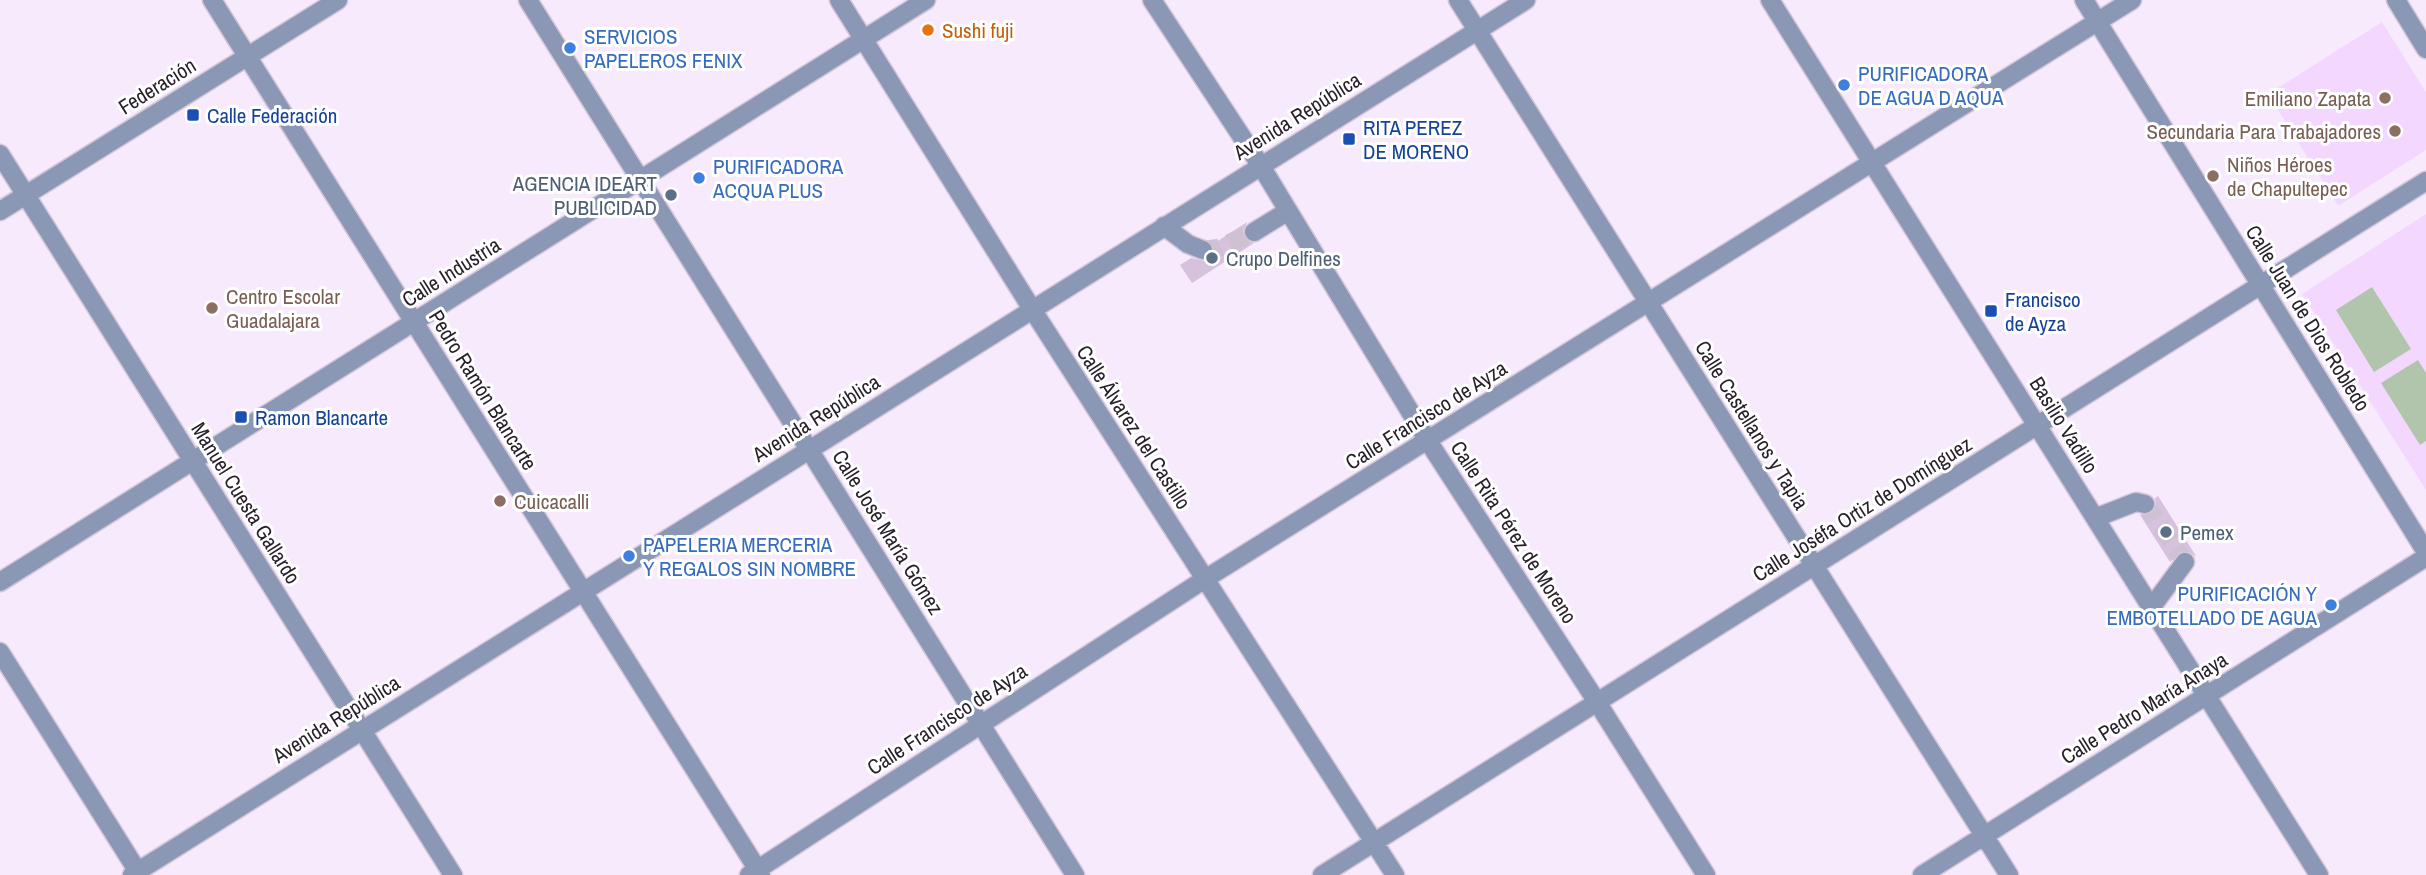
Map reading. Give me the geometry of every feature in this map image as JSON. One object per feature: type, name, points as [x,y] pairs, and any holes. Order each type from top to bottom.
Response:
[{"type":"street","name":"Pedro Ramón Blancarte","points":[[212,0],[756,873]]},
{"type":"street","name":"Federación","points":[[0,211],[338,0]]},
{"type":"street","name":"Calle José María Gómez","points":[[528,0],[1075,875]]},
{"type":"street","name":"Calle Álvarez del Castillo","points":[[839,0],[1032,310],[1395,875]]},
{"type":"street","name":"Calle Industria","points":[[0,582],[926,0]]},
{"type":"street","name":"Calle Rita Pérez de Moreno","points":[[1152,0],[1261,166],[1428,442],[1706,875]]},
{"type":"street","name":"Calle Castellanos y Tapia","points":[[1458,0],[2008,875]]},
{"type":"street","name":"Avenida República","points":[[137,874],[362,729],[1525,0]]},
{"type":"street","name":"Basilio Vadillo","points":[[1770,0],[2319,875]]},
{"type":"street","name":"Calle Juan de Dios Robledo","points":[[2084,0],[2426,552]]},
{"type":"street","name":"Calle Francisco de Ayza","points":[[756,873],[1205,579],[2132,0]]},
{"type":"street","points":[[2396,0],[2426,49]]},
{"type":"street","name":"Manuel Cuesta Gallardo","points":[[0,155],[453,875]]},
{"type":"street","name":"Calle Joséfa Ortiz de Domínguez","points":[[1322,875],[2426,181]]},
{"type":"street","points":[[1254,232],[1288,211]]},
{"type":"street","points":[[1164,226],[1188,244],[1203,250]]},
{"type":"street","points":[[2095,519],[2136,502],[2145,504]]},
{"type":"street","name":"Calle Pedro María Anaya","points":[[1922,875],[2426,557]]},
{"type":"street","points":[[2151,608],[2185,562]]},
{"type":"street","points":[[0,652],[137,874]]},
{"type":"shaded area","points":[[2382,22],[2426,92],[2426,150],[2338,206],[2268,94]]},
{"type":"shaded area","points":[[2426,214],[2426,490],[2302,294]]},
{"type":"green space","points":[[2372,287],[2411,349],[2374,372],[2336,310]]},
{"type":"green space","points":[[2418,360],[2426,373],[2426,441],[2420,445],[2381,383]]},
{"type":"building","name":"Crupo Delfines","points":[[1247,222],[1244,237],[1254,243],[1192,283],[1180,265],[1191,258],[1204,261],[1209,259],[1214,254],[1213,244]]},
{"type":"building","name":"Pemex","points":[[2158,496],[2196,556],[2181,551],[2170,562],[2140,515],[2153,512],[2156,506],[2155,498]]},
{"type":"tunnel","points":[[1203,250],[1218,248],[1254,232]]},
{"type":"tunnel","points":[[2145,504],[2185,562]]},
{"type":"place","name":"Sushi fuji","points":[[928,30]]},
{"type":"place","name":"SERVICIOS PAPELEROS FENIX","points":[[570,48]]},
{"type":"place","name":"PURIFICADORA DE AGUA D AQUA","points":[[1844,85]]},
{"type":"place","name":"Emiliano Zapata","points":[[2385,98]]},
{"type":"place","name":"Calle Federación","points":[[193,115]]},
{"type":"place","name":"Secundaria Para Trabajadores","points":[[2395,131]]},
{"type":"place","name":"RITA PEREZ DE MORENO","points":[[1349,139]]},
{"type":"place","name":"Niños Héroes de Chapultepec","points":[[2213,176]]},
{"type":"place","name":"PURIFICADORA ACQUA PLUS","points":[[699,178]]},
{"type":"place","name":"AGENCIA IDEART PUBLICIDAD","points":[[671,195]]},
{"type":"place","name":"Crupo Delfines","points":[[1212,258]]},
{"type":"place","name":"Centro Escolar Guadalajara","points":[[212,308]]},
{"type":"place","name":"Francisco de Ayza","points":[[1991,311]]},
{"type":"place","name":"Ramon Blancarte","points":[[241,417]]},
{"type":"place","name":"Cuicacalli","points":[[500,501]]},
{"type":"place","name":"Pemex","points":[[2166,532]]},
{"type":"place","name":"PAPELERIA MERCERIA Y REGALOS SIN NOMBRE","points":[[629,556]]},
{"type":"place","name":"PURIFICACIÓN Y EMBOTELLADO DE AGUA","points":[[2331,605]]}]
